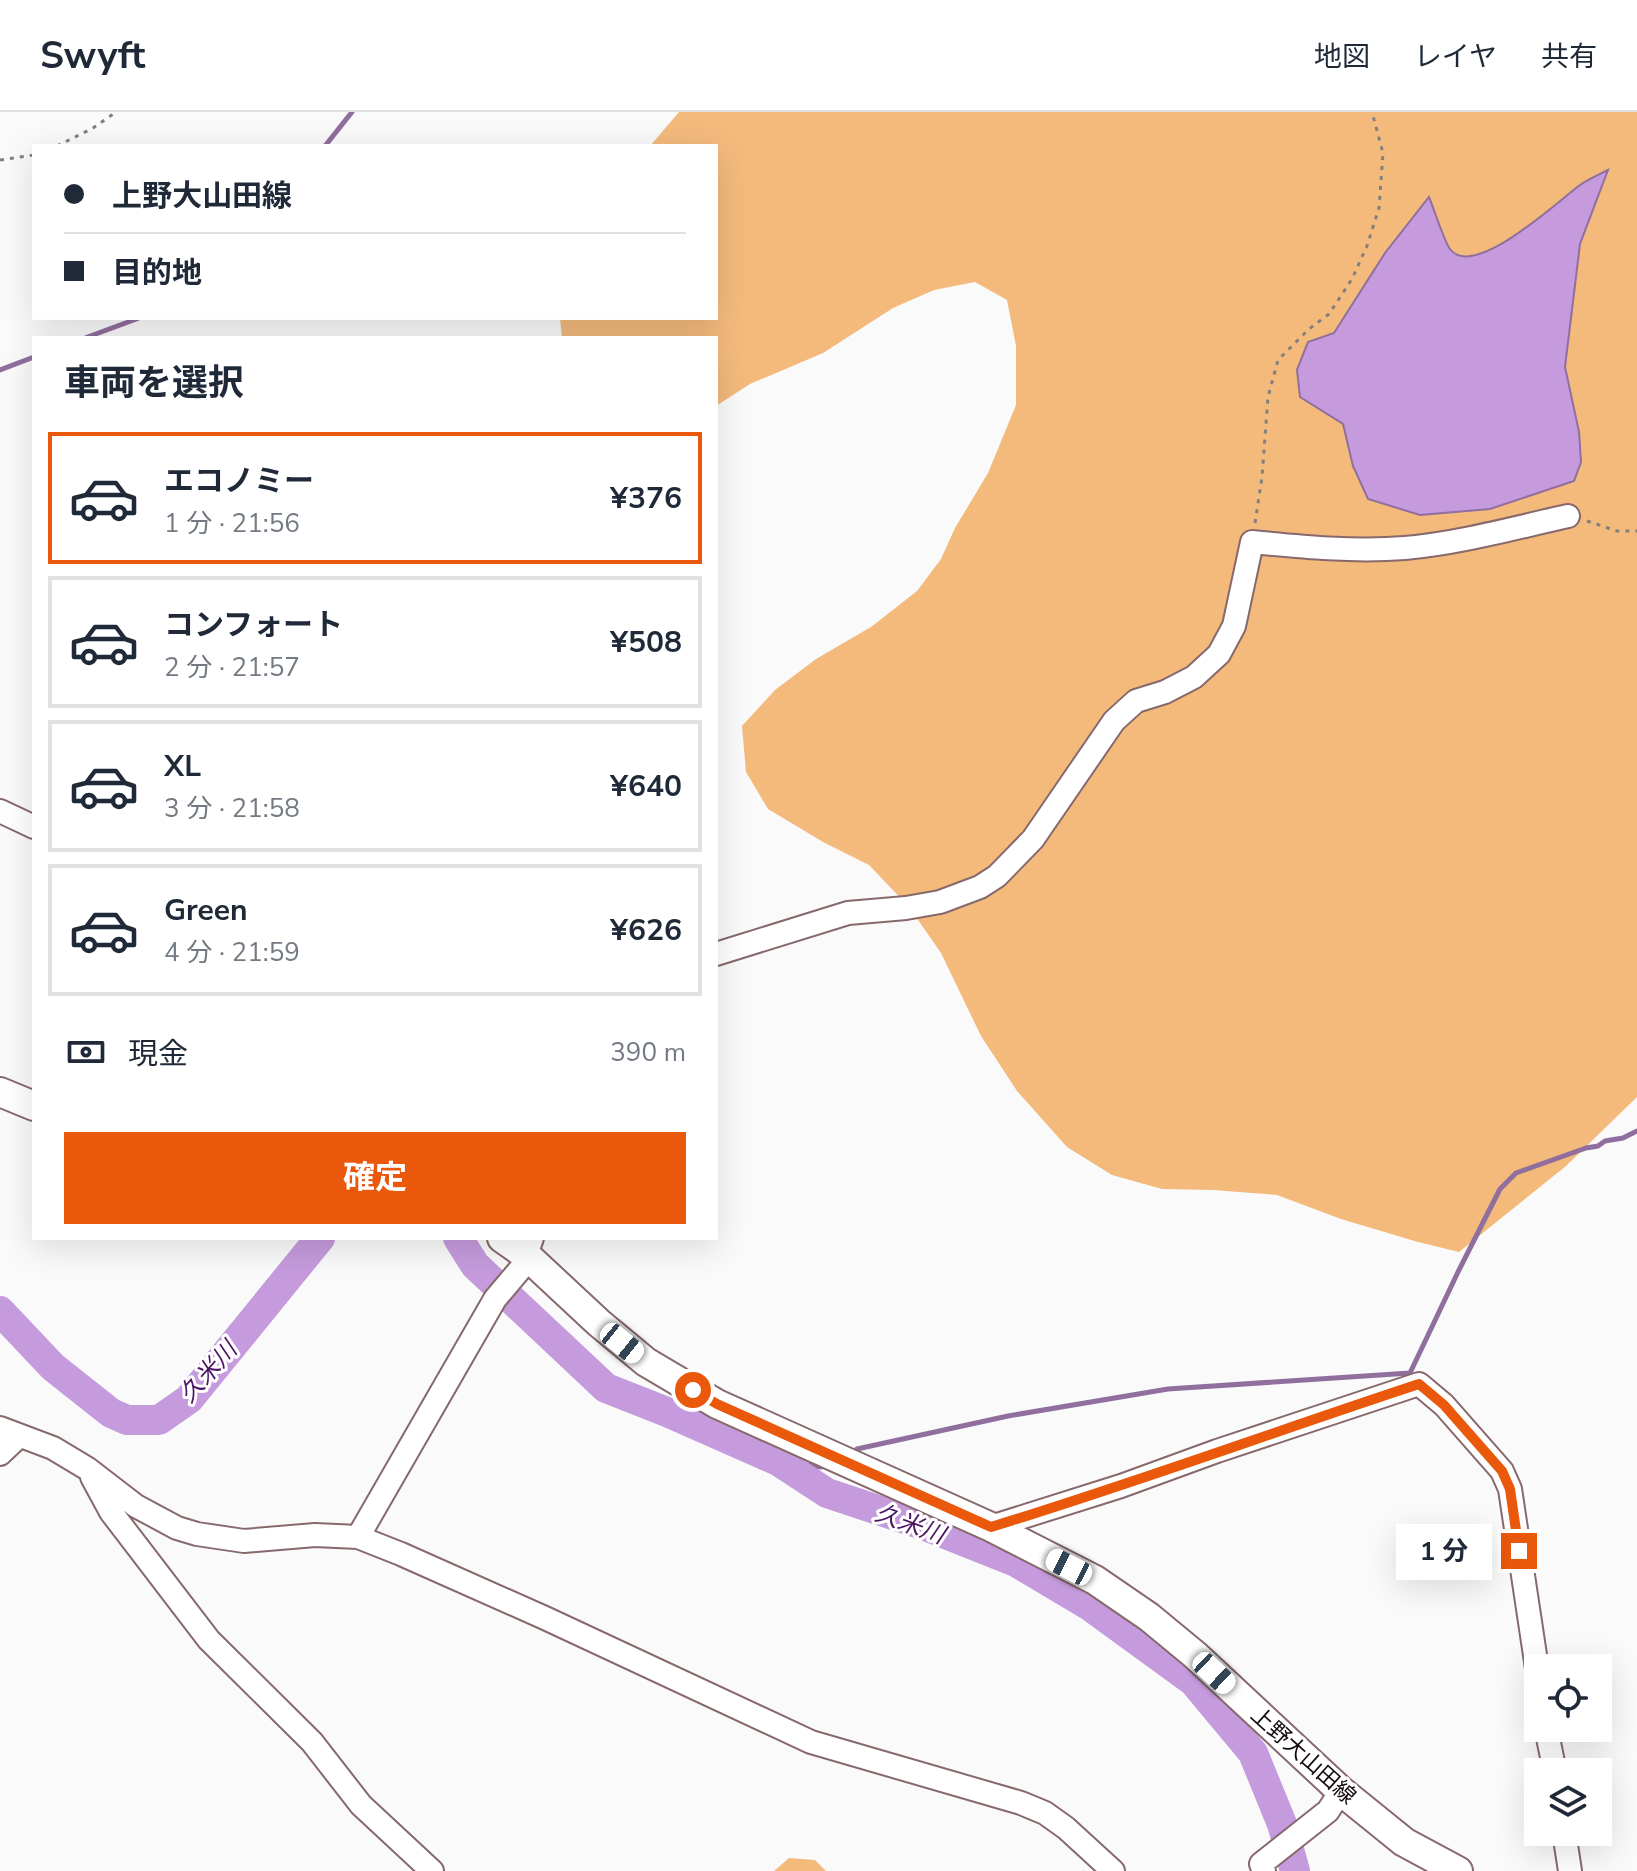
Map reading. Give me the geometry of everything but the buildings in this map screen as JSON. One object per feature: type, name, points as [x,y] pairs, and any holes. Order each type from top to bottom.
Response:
[{"type":"main road","points":[[0,1092],[32,1105]]},
{"type":"main road","name":"上野大山田線","points":[[505,1240],[527,1253],[599,1323],[646,1362],[717,1404],[991,1527],[1095,1580],[1149,1617],[1195,1655],[1334,1801],[1458,1871]]},
{"type":"street","points":[[718,953],[848,913],[940,902],[980,887],[997,876],[1033,839],[1114,721],[1136,701],[1165,692],[1194,677],[1219,654],[1234,626],[1252,542],[1315,548],[1402,548],[1453,542],[1568,516]]},
{"type":"street","points":[[0,811],[32,826]]},
{"type":"street","points":[[358,1537],[495,1299],[527,1253]]},
{"type":"street","points":[[991,1527],[1419,1384],[1444,1405],[1505,1477],[1510,1489],[1535,1654]]},
{"type":"street","points":[[0,1454],[10,1432],[53,1448],[88,1469],[136,1506],[177,1528],[197,1534],[244,1541],[315,1535],[358,1537],[545,1618],[811,1742],[1021,1803],[1045,1813],[1113,1871]]},
{"type":"street","points":[[88,1469],[111,1512],[209,1640],[312,1742],[361,1805],[432,1871]]},
{"type":"street","points":[[1263,1867],[1334,1801]]},
{"type":"street","points":[[1566,1846],[1570,1871]]},
{"type":"path","points":[[61,144],[116,112]]},
{"type":"path","points":[[1252,542],[1262,477],[1268,397],[1278,360],[1329,314],[1337,302],[1367,246],[1379,208],[1383,153],[1372,112]]},
{"type":"path","points":[[0,160],[32,155]]},
{"type":"path","points":[[1568,516],[1617,531],[1637,531]]},
{"type":"shaded area","points":[[679,112],[1637,112],[1637,1097],[1566,1166],[1459,1252],[1341,1219],[1277,1195],[1162,1189],[1112,1175],[1067,1147],[1017,1091],[981,1036],[941,953],[909,907],[869,865],[768,809],[746,772],[742,726],[775,690],[816,659],[871,627],[917,591],[941,559],[955,528],[988,473],[1016,405],[1016,346],[1007,300],[975,282],[934,290],[893,308],[823,353],[750,384],[718,405],[718,336],[562,336],[560,320],[718,320],[718,144],[652,144]]},
{"type":"shaded area","points":[[1608,170],[1580,244],[1565,367],[1579,432],[1581,462],[1574,481],[1490,509],[1420,515],[1368,499],[1353,466],[1343,424],[1300,397],[1297,370],[1308,342],[1334,333],[1385,253],[1429,197],[1450,249],[1462,256],[1477,255],[1516,235],[1580,185]]},
{"type":"shaded area","points":[[789,1858],[815,1860],[826,1871],[774,1871]]},
{"type":"waterway","points":[[327,144],[352,112]]},
{"type":"waterway","points":[[90,336],[134,320]]},
{"type":"waterway","points":[[0,370],[32,358]]},
{"type":"waterway","points":[[857,1449],[1008,1416],[1168,1389],[1410,1373],[1500,1189],[1516,1173],[1637,1131]]},
{"type":"waterway","name":"久米川","points":[[0,1311],[53,1367],[111,1413],[127,1420],[159,1420],[189,1399],[318,1240]]},
{"type":"waterway","name":"久米川","points":[[459,1240],[475,1265],[606,1388],[778,1461],[827,1493],[923,1525],[1016,1562],[1090,1606],[1193,1681],[1253,1753],[1282,1824],[1295,1871]]},
{"type":"waterway","points":[[778,1461],[821,1467]]},
{"type":"route","points":[[693,1390],[717,1404],[991,1527],[1419,1384],[1444,1405],[1502,1471],[1510,1489],[1519,1551]]}]
